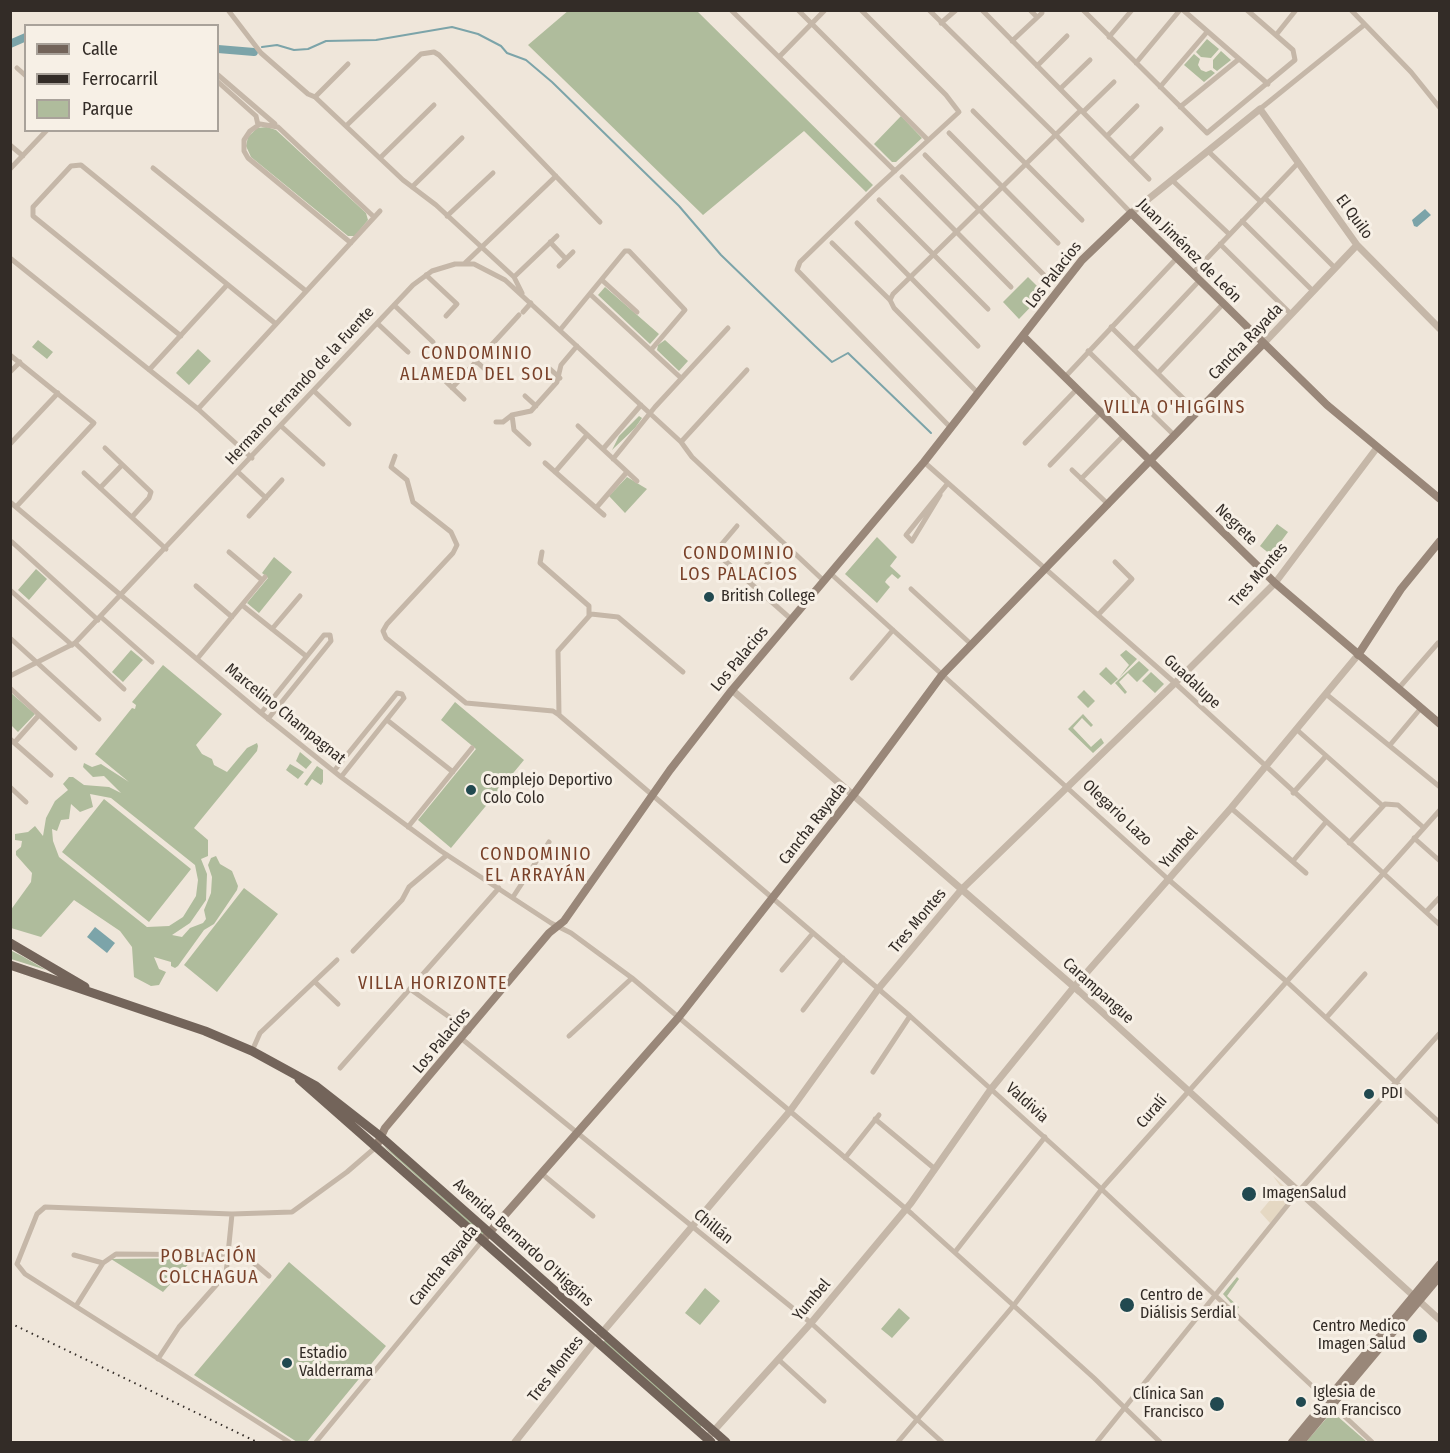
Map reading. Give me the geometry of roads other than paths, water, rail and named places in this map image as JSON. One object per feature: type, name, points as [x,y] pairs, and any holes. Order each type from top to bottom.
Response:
[{"type":"main road","name":"Juan Jiménez de León","points":[[1131,213],[1263,344],[1376,449],[1440,499]]},
{"type":"main road","name":"Los Palacios","points":[[376,1147],[380,1136],[549,933],[564,921],[652,796],[732,690],[924,462],[1082,260],[1131,213]]},
{"type":"main road","name":"Negrete","points":[[1023,336],[1275,582],[1440,724]]},
{"type":"main road","name":"Cancha Rayada","points":[[482,1241],[678,1018],[854,794],[942,675],[1263,344]]},
{"type":"main road","name":"Yumbel","points":[[1358,655],[1401,589],[1440,541]]},
{"type":"main road","name":"Avenida Bernardo O'Higgins","points":[[10,943],[92,992]]},
{"type":"main road","name":"Avenida Bernardo O'Higgins","points":[[10,965],[205,1031],[252,1051],[324,1091],[380,1136],[489,1233],[708,1439],[726,1443]]},
{"type":"main road","name":"Avenida Bernardo O'Higgins","points":[[293,1073],[307,1089],[482,1241],[598,1337]]},
{"type":"main road","points":[[1301,1443],[1329,1404],[1415,1299],[1440,1264]]},
{"type":"main road","points":[[1415,1299],[1440,1276]]},
{"type":"main road","points":[[1292,1443],[1329,1404]]},
{"type":"street","points":[[228,10],[261,53],[308,94],[315,97],[514,278],[522,295]]},
{"type":"street","points":[[731,10],[895,171]]},
{"type":"street","points":[[798,10],[928,140]]},
{"type":"street","points":[[779,57],[825,10]]},
{"type":"street","points":[[861,10],[946,95],[959,112],[800,262],[797,270],[951,428]]},
{"type":"street","name":"Juan Jiménez de León","points":[[929,10],[1056,135],[1131,213]]},
{"type":"street","points":[[941,22],[956,10]]},
{"type":"street","points":[[982,10],[1149,179]]},
{"type":"street","points":[[1012,41],[1039,15],[1030,10]]},
{"type":"street","points":[[1083,10],[1207,133],[1293,64],[1295,53],[1249,11]]},
{"type":"street","points":[[1109,37],[1132,10]]},
{"type":"street","points":[[1136,63],[1182,10],[1268,84]]},
{"type":"street","points":[[1276,35],[1296,10]]},
{"type":"street","points":[[1351,10],[1411,72],[1440,108]]},
{"type":"street","name":"Los Palacios","points":[[1131,213],[1364,25]]},
{"type":"street","points":[[1160,87],[1208,32]]},
{"type":"street","points":[[1037,66],[1067,36]]},
{"type":"street","points":[[346,126],[421,54],[434,52],[600,222]]},
{"type":"street","points":[[1180,107],[1239,59]]},
{"type":"street","points":[[1060,89],[1090,60]]},
{"type":"street","points":[[315,97],[348,64]]},
{"type":"street","points":[[17,68],[24,74]]},
{"type":"street","points":[[219,76],[279,127],[374,217]]},
{"type":"street","points":[[890,300],[910,277],[1002,187],[1113,82]]},
{"type":"street","points":[[219,83],[252,112],[258,125]]},
{"type":"street","points":[[380,158],[434,105]]},
{"type":"street","points":[[1107,136],[1137,106]]},
{"type":"street","name":"El Quilo","points":[[1260,109],[1357,245],[1440,329]]},
{"type":"street","points":[[973,111],[1082,220]]},
{"type":"street","points":[[252,112],[262,112]]},
{"type":"street","points":[[279,127],[258,125],[250,131],[244,140],[244,151],[248,158],[351,243]]},
{"type":"street","points":[[1130,160],[1161,129]]},
{"type":"street","points":[[10,169],[45,132]]},
{"type":"street","points":[[949,133],[1058,243]]},
{"type":"street","points":[[412,187],[462,138]]},
{"type":"street","points":[[10,145],[23,156]]},
{"type":"street","points":[[1208,151],[1335,268]]},
{"type":"street","points":[[925,155],[1048,279]]},
{"type":"street","points":[[1191,274],[1298,163]]},
{"type":"street","points":[[181,336],[33,216],[33,207],[70,166],[81,165],[276,324]]},
{"type":"street","points":[[153,168],[306,291]]},
{"type":"street","points":[[447,216],[493,173]]},
{"type":"street","points":[[556,176],[465,263],[493,272],[522,295],[681,442],[692,457],[823,580]]},
{"type":"street","points":[[902,177],[1011,287]]},
{"type":"street","points":[[1172,180],[1229,234]]},
{"type":"street","points":[[879,200],[988,309]]},
{"type":"street","points":[[198,409],[380,211]]},
{"type":"street","points":[[1242,221],[1313,291]]},
{"type":"street","points":[[857,223],[978,346]]},
{"type":"street","points":[[514,278],[557,236]]},
{"type":"street","points":[[550,242],[566,259]]},
{"type":"street","points":[[832,243],[890,300],[894,308],[978,393]]},
{"type":"street","points":[[1220,244],[1291,314]]},
{"type":"street","name":"Cancha Rayada","points":[[1263,344],[1357,245]]},
{"type":"street","points":[[560,330],[603,281],[625,251],[629,251],[684,307],[684,314],[651,350]]},
{"type":"street","points":[[559,266],[573,252]]},
{"type":"street","points":[[10,258],[198,409],[252,458]]},
{"type":"street","points":[[1065,377],[1176,259]]},
{"type":"street","name":"Hermano Fernando de la Fuente","points":[[10,676],[73,644],[166,549],[394,305],[426,275],[447,265],[465,263]]},
{"type":"street","points":[[426,275],[457,304],[446,316]]},
{"type":"street","points":[[603,281],[637,312]]},
{"type":"street","points":[[1134,350],[1199,281]]},
{"type":"street","points":[[149,370],[227,285]]},
{"type":"street","points":[[591,295],[681,378]]},
{"type":"street","points":[[452,388],[531,303]]},
{"type":"street","points":[[1158,373],[1223,304]]},
{"type":"street","points":[[394,305],[433,342]]},
{"type":"street","points":[[377,323],[408,352]]},
{"type":"street","points":[[1111,327],[1197,412]]},
{"type":"street","points":[[613,459],[650,413],[728,328]]},
{"type":"street","points":[[496,422],[503,422],[512,415],[527,413],[536,406],[560,378],[561,365],[577,346]]},
{"type":"street","points":[[464,350],[489,373]]},
{"type":"street","points":[[1088,351],[1175,436]]},
{"type":"street","points":[[10,354],[94,423],[16,507]]},
{"type":"street","points":[[10,372],[20,362]]},
{"type":"street","points":[[550,369],[560,378]]},
{"type":"street","points":[[681,442],[747,370]]},
{"type":"street","points":[[440,376],[464,399]]},
{"type":"street","points":[[1025,443],[1077,389]]},
{"type":"street","points":[[314,391],[349,424]]},
{"type":"street","points":[[10,444],[58,393]]},
{"type":"street","points":[[525,396],[536,406]]},
{"type":"street","points":[[603,449],[641,405]]},
{"type":"street","points":[[1050,465],[1101,412]]},
{"type":"street","points":[[512,415],[514,430],[529,444]]},
{"type":"street","points":[[281,426],[323,464]]},
{"type":"street","points":[[578,426],[637,481]]},
{"type":"street","points":[[555,472],[587,435]]},
{"type":"street","points":[[1081,479],[1124,435]]},
{"type":"street","points":[[105,448],[151,492],[149,498],[132,517]]},
{"type":"street","name":"Tres Montes","points":[[515,1443],[598,1337],[790,1111],[879,988],[962,889],[1175,683],[1275,582],[1376,449]]},
{"type":"street","points":[[395,456],[391,467],[407,480],[412,502],[451,532],[457,545],[453,553],[387,624],[383,631],[386,638],[466,703],[553,711],[559,715]]},
{"type":"street","name":"Guadalupe","points":[[924,462],[1175,683],[1264,768],[1440,925]]},
{"type":"street","points":[[545,463],[604,515]]},
{"type":"street","points":[[100,488],[122,465]]},
{"type":"street","points":[[1072,470],[1109,505]]},
{"type":"street","points":[[238,472],[266,498]]},
{"type":"street","points":[[596,508],[627,472]]},
{"type":"street","points":[[84,473],[166,549]]},
{"type":"street","points":[[249,516],[282,480]]},
{"type":"street","points":[[940,495],[938,502],[912,541],[906,535],[948,483]]},
{"type":"street","name":"Marcelino Champagnat","points":[[10,502],[268,719],[341,777],[447,855],[579,939],[632,978],[955,1252],[1160,1443]]},
{"type":"street","name":"Los Palacios","points":[[737,526],[715,552],[792,619]]},
{"type":"street","points":[[12,542],[152,662]]},
{"type":"street","points":[[197,659],[264,579],[229,552]]},
{"type":"street","points":[[542,552],[540,563],[589,606],[589,616],[558,651],[559,715]]},
{"type":"street","points":[[751,583],[772,558]]},
{"type":"street","points":[[1098,615],[1132,579],[1115,562]]},
{"type":"street","name":"Olegario Lazo","points":[[830,573],[1069,786],[1169,880],[1286,981],[1440,1123]]},
{"type":"street","points":[[196,586],[232,617]]},
{"type":"street","points":[[911,589],[972,645]]},
{"type":"street","points":[[10,590],[124,689]]},
{"type":"street","points":[[272,629],[300,596]]},
{"type":"street","points":[[242,605],[306,656]]},
{"type":"street","points":[[589,616],[618,617],[683,672]]},
{"type":"street","points":[[852,678],[892,630]]},
{"type":"street","points":[[261,713],[324,635],[330,635],[331,641],[268,719]]},
{"type":"street","points":[[10,638],[99,719]]},
{"type":"street","points":[[1398,689],[1438,643]]},
{"type":"street","name":"Yumbel","points":[[708,1439],[811,1323],[906,1209],[991,1089],[1074,987],[1231,808],[1358,655]]},
{"type":"street","points":[[10,688],[75,748]]},
{"type":"street","name":"Carampangue","points":[[732,690],[1074,987],[1440,1320]]},
{"type":"street","points":[[334,771],[397,693],[402,694],[404,698],[341,777]]},
{"type":"street","points":[[1326,694],[1440,787]]},
{"type":"street","points":[[1390,746],[1421,708]]},
{"type":"street","points":[[39,715],[13,740],[51,775]]},
{"type":"street","name":"Valdivia","points":[[559,715],[879,988],[1045,1137],[1372,1443]]},
{"type":"street","points":[[387,720],[453,772]]},
{"type":"street","points":[[1296,729],[1384,805],[1398,805],[1424,828]]},
{"type":"street","points":[[408,827],[472,748]]},
{"type":"street","points":[[1293,794],[1326,756]]},
{"type":"street","points":[[10,788],[26,802]]},
{"type":"street","points":[[1349,843],[1384,805]]},
{"type":"street","points":[[1231,808],[1306,873]]},
{"type":"street","name":"Curalí","points":[[898,1443],[1014,1305],[1102,1190],[1440,810]]},
{"type":"street","points":[[1293,861],[1326,822]]},
{"type":"street","points":[[1414,838],[1440,861]]},
{"type":"street","points":[[513,897],[549,842]]},
{"type":"street","points":[[353,951],[402,900],[409,887],[447,855]]},
{"type":"street","points":[[340,1068],[499,888]]},
{"type":"street","points":[[1426,912],[1440,897]]},
{"type":"street","points":[[782,970],[813,933]]},
{"type":"street","points":[[803,1010],[843,958]]},
{"type":"street","points":[[252,1051],[260,1033],[337,960]]},
{"type":"street","points":[[1326,1018],[1365,974]]},
{"type":"street","points":[[569,1036],[632,978]]},
{"type":"street","points":[[315,982],[338,1004]]},
{"type":"street","points":[[410,989],[469,1031]]},
{"type":"street","points":[[873,1072],[910,1016]]},
{"type":"street","points":[[1097,1443],[1299,1191],[1440,1032]]},
{"type":"street","name":"Chillán","points":[[462,1040],[811,1323],[942,1443]]},
{"type":"street","points":[[845,1158],[877,1117],[935,1169]]},
{"type":"street","points":[[955,1252],[1045,1137]]},
{"type":"street","name":"Los Palacios","points":[[76,1306],[18,1267],[37,1214],[45,1207],[279,1214],[296,1210],[376,1147]]},
{"type":"street","points":[[541,1173],[593,1216]]},
{"type":"street","points":[[158,1359],[179,1328],[224,1276],[232,1214]]},
{"type":"street","name":"Cancha Rayada","points":[[316,1443],[482,1241]]},
{"type":"street","points":[[269,1276],[248,1258],[228,1255],[116,1254],[104,1263],[76,1306],[289,1443]]},
{"type":"street","points":[[74,1255],[104,1263]]},
{"type":"street","points":[[778,1360],[824,1401]]},
{"type":"water","points":[[1425,209],[1431,215],[1417,227],[1414,226],[1412,220]]},
{"type":"water","points":[[95,927],[115,943],[107,953],[87,937]]},
{"type":"waterway","points":[[262,47],[277,45],[294,50],[308,49],[326,41],[376,40],[452,27],[478,34],[501,46],[507,53],[526,60],[552,82],[679,206],[721,255],[832,362],[848,353],[931,433]]},
{"type":"waterway","points":[[10,44],[24,38]]},
{"type":"waterway","points":[[219,49],[254,52]]},
{"type":"railway","points":[[10,1323],[257,1442]]},
{"type":"place","name":"British College","points":[[709,597]]},
{"type":"place","name":"Complejo Deportivo Colo Colo","points":[[471,790]]},
{"type":"place","name":"PDI","points":[[1369,1094]]},
{"type":"place","name":"ImagenSalud","points":[[1249,1194]]},
{"type":"place","name":"Centro de Diálisis Serdial","points":[[1127,1305]]},
{"type":"place","name":"Centro Medico Imagen Salud","points":[[1420,1336]]},
{"type":"place","name":"Estadio Valderrama","points":[[287,1363]]},
{"type":"place","name":"Iglesia de San Francisco","points":[[1301,1402]]},
{"type":"place","name":"Clínica San Francisco","points":[[1217,1404]]},
{"type":"district","name":"CONDOMINIO ALAMEDA DEL SOL","points":[[477,364]]},
{"type":"district","name":"VILLA O'HIGGINS","points":[[1175,408]]},
{"type":"district","name":"CONDOMINIO LOS PALACIOS","points":[[739,564]]},
{"type":"district","name":"CONDOMINIO EL ARRAYÁN","points":[[536,865]]},
{"type":"district","name":"VILLA HORIZONTE","points":[[433,984]]},
{"type":"district","name":"POBLACIÓN COLCHAGUA","points":[[209,1267]]}]
